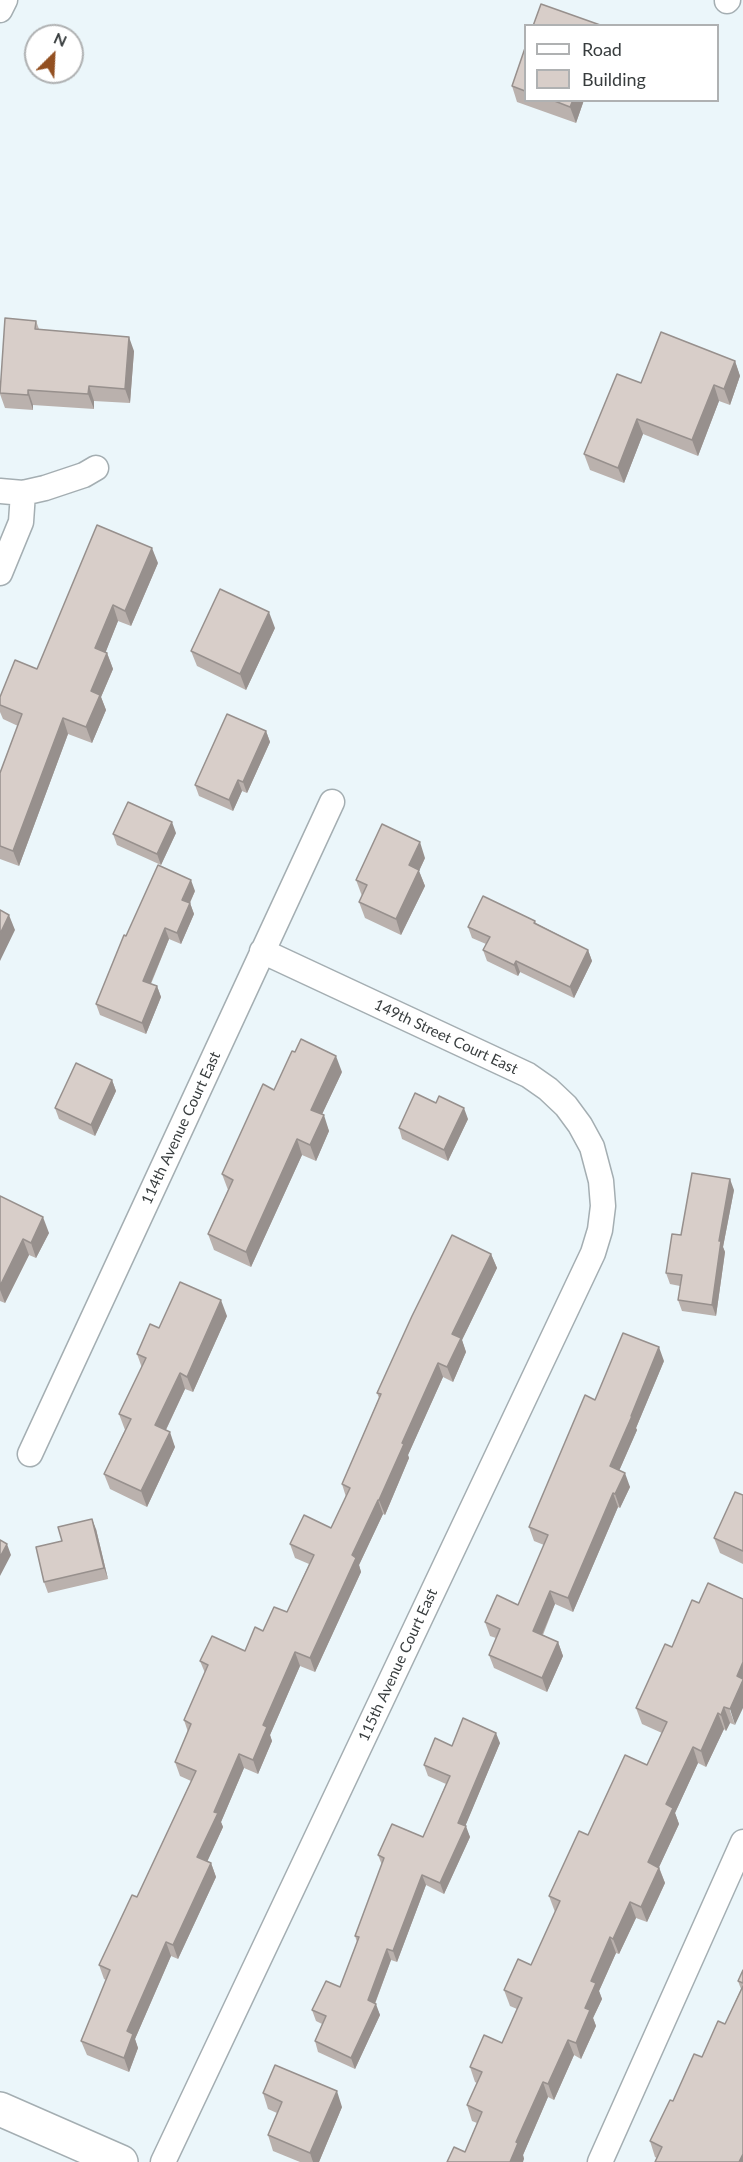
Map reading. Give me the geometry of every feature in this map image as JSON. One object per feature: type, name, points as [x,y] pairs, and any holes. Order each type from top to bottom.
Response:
[{"type":"main road","points":[[0,2109],[121,2162]]},
{"type":"street","points":[[0,10],[5,0]]},
{"type":"street","points":[[0,573],[21,522],[11,492],[45,488],[84,475],[96,468]]},
{"type":"street","name":"114th Avenue Court East","points":[[30,1454],[332,802]]},
{"type":"street","name":"149th Street Court East","points":[[262,951],[528,1075],[566,1106],[580,1125],[596,1160]]},
{"type":"street","name":"115th Avenue Court East","points":[[163,2162],[593,1253],[600,1230],[603,1206],[596,1160]]},
{"type":"street","points":[[600,2162],[743,1842]]},
{"type":"building","points":[[541,4],[597,24],[534,24]]},
{"type":"building","points":[[524,51],[524,91],[512,86]]},
{"type":"building","points":[[557,102],[572,102],[570,107]]},
{"type":"building","points":[[5,318],[36,321],[35,329],[129,337],[125,389],[89,386],[88,394],[28,390],[28,395],[0,393]]},
{"type":"building","points":[[661,332],[735,361],[724,389],[714,385],[692,440],[637,419],[618,468],[584,454],[617,374],[641,383]]},
{"type":"building","points":[[97,525],[152,548],[125,611],[113,605],[95,648],[107,653],[91,691],[100,695],[86,727],[63,718],[13,851],[0,846],[0,773],[22,714],[0,705],[0,697],[15,660],[37,669]]},
{"type":"building","points":[[220,589],[269,612],[240,674],[191,651]]},
{"type":"building","points":[[227,714],[266,731],[243,782],[238,780],[229,800],[195,785]]},
{"type":"building","points":[[128,802],[172,822],[157,854],[113,834]]},
{"type":"building","points":[[382,824],[420,842],[409,865],[419,870],[396,919],[359,902],[367,885],[356,880]]},
{"type":"building","points":[[158,865],[191,880],[182,900],[190,903],[177,933],[165,928],[143,981],[157,986],[142,1023],[96,1004],[124,935],[126,936]]},
{"type":"building","points":[[483,896],[588,950],[570,987],[516,961],[514,965],[483,950],[490,937],[468,927]]},
{"type":"building","points":[[0,910],[9,915],[0,934]]},
{"type":"building","points":[[301,1039],[336,1056],[311,1110],[324,1115],[310,1145],[297,1139],[246,1252],[208,1234],[233,1180],[222,1174],[263,1084],[274,1090],[292,1051],[295,1052]]},
{"type":"building","points":[[76,1063],[112,1080],[91,1125],[55,1108]]},
{"type":"building","points":[[415,1093],[436,1103],[439,1096],[464,1108],[444,1150],[399,1128]]},
{"type":"building","points":[[692,1173],[730,1179],[719,1241],[721,1241],[712,1305],[678,1300],[682,1275],[666,1273],[672,1234],[681,1235]]},
{"type":"building","points":[[0,1196],[43,1217],[31,1243],[23,1239],[0,1286]]},
{"type":"building","points":[[452,1235],[491,1254],[452,1334],[461,1338],[447,1367],[438,1363],[379,1500],[352,1555],[356,1558],[310,1658],[295,1652],[263,1725],[267,1727],[253,1760],[239,1754],[214,1812],[218,1813],[197,1857],[211,1863],[173,1945],[166,1942],[127,2031],[133,2034],[124,2058],[81,2041],[110,1970],[99,1965],[132,1895],[137,1897],[196,1771],[175,1762],[191,1724],[184,1720],[208,1665],[200,1661],[212,1636],[245,1651],[255,1627],[263,1631],[274,1607],[287,1612],[314,1555],[290,1544],[304,1515],[331,1528],[350,1488],[342,1484],[381,1394],[377,1393]]},
{"type":"building","points":[[180,1282],[221,1300],[187,1377],[180,1373],[155,1425],[170,1432],[141,1491],[104,1474],[131,1419],[119,1414],[146,1358],[137,1354],[150,1324],[159,1328]]},
{"type":"building","points":[[623,1333],[659,1347],[610,1466],[625,1473],[615,1494],[613,1493],[568,1598],[550,1591],[533,1631],[558,1642],[542,1678],[489,1655],[500,1629],[485,1622],[497,1595],[518,1605],[548,1535],[529,1527],[585,1395],[595,1400]]},
{"type":"building","points":[[735,1492],[743,1495],[743,1551],[714,1538]]},
{"type":"building","points":[[92,1519],[104,1568],[44,1582],[36,1547],[62,1541],[58,1527]]},
{"type":"building","points":[[0,1540],[7,1544],[0,1557]]},
{"type":"building","points":[[708,1583],[743,1599],[743,1662],[737,1676],[743,1680],[730,1709],[724,1707],[721,1715],[718,1713],[701,1751],[693,1747],[666,1804],[673,1808],[648,1862],[659,1868],[641,1907],[630,1902],[613,1939],[610,1937],[591,1981],[596,1983],[585,2008],[590,2010],[576,2043],[568,2040],[548,2084],[543,2082],[516,2142],[518,2143],[510,2162],[447,2162],[454,2147],[465,2152],[482,2112],[467,2105],[482,2072],[470,2067],[484,2035],[502,2043],[522,1998],[504,1990],[518,1959],[531,1965],[560,1901],[549,1896],[579,1831],[588,1835],[625,1755],[647,1765],[667,1722],[636,1708],[665,1644],[672,1647],[692,1600],[699,1603]]},
{"type":"building","points":[[463,1718],[496,1733],[458,1823],[466,1826],[440,1883],[422,1875],[393,1951],[387,1949],[368,2000],[376,2004],[351,2058],[315,2041],[326,2016],[312,2010],[326,1981],[340,1987],[359,1937],[355,1936],[384,1858],[378,1855],[392,1824],[423,1837],[450,1776],[424,1765],[435,1738],[452,1746]]},
{"type":"building","points":[[743,1970],[743,1983],[738,1981]]},
{"type":"building","points":[[743,1986],[743,2154],[739,2162],[655,2162],[662,2147],[650,2141],[670,2100],[673,2101],[694,2054],[702,2057],[718,2021],[725,2024]]},
{"type":"building","points":[[275,2065],[337,2091],[310,2153],[268,2135],[282,2102],[263,2093]]}]
